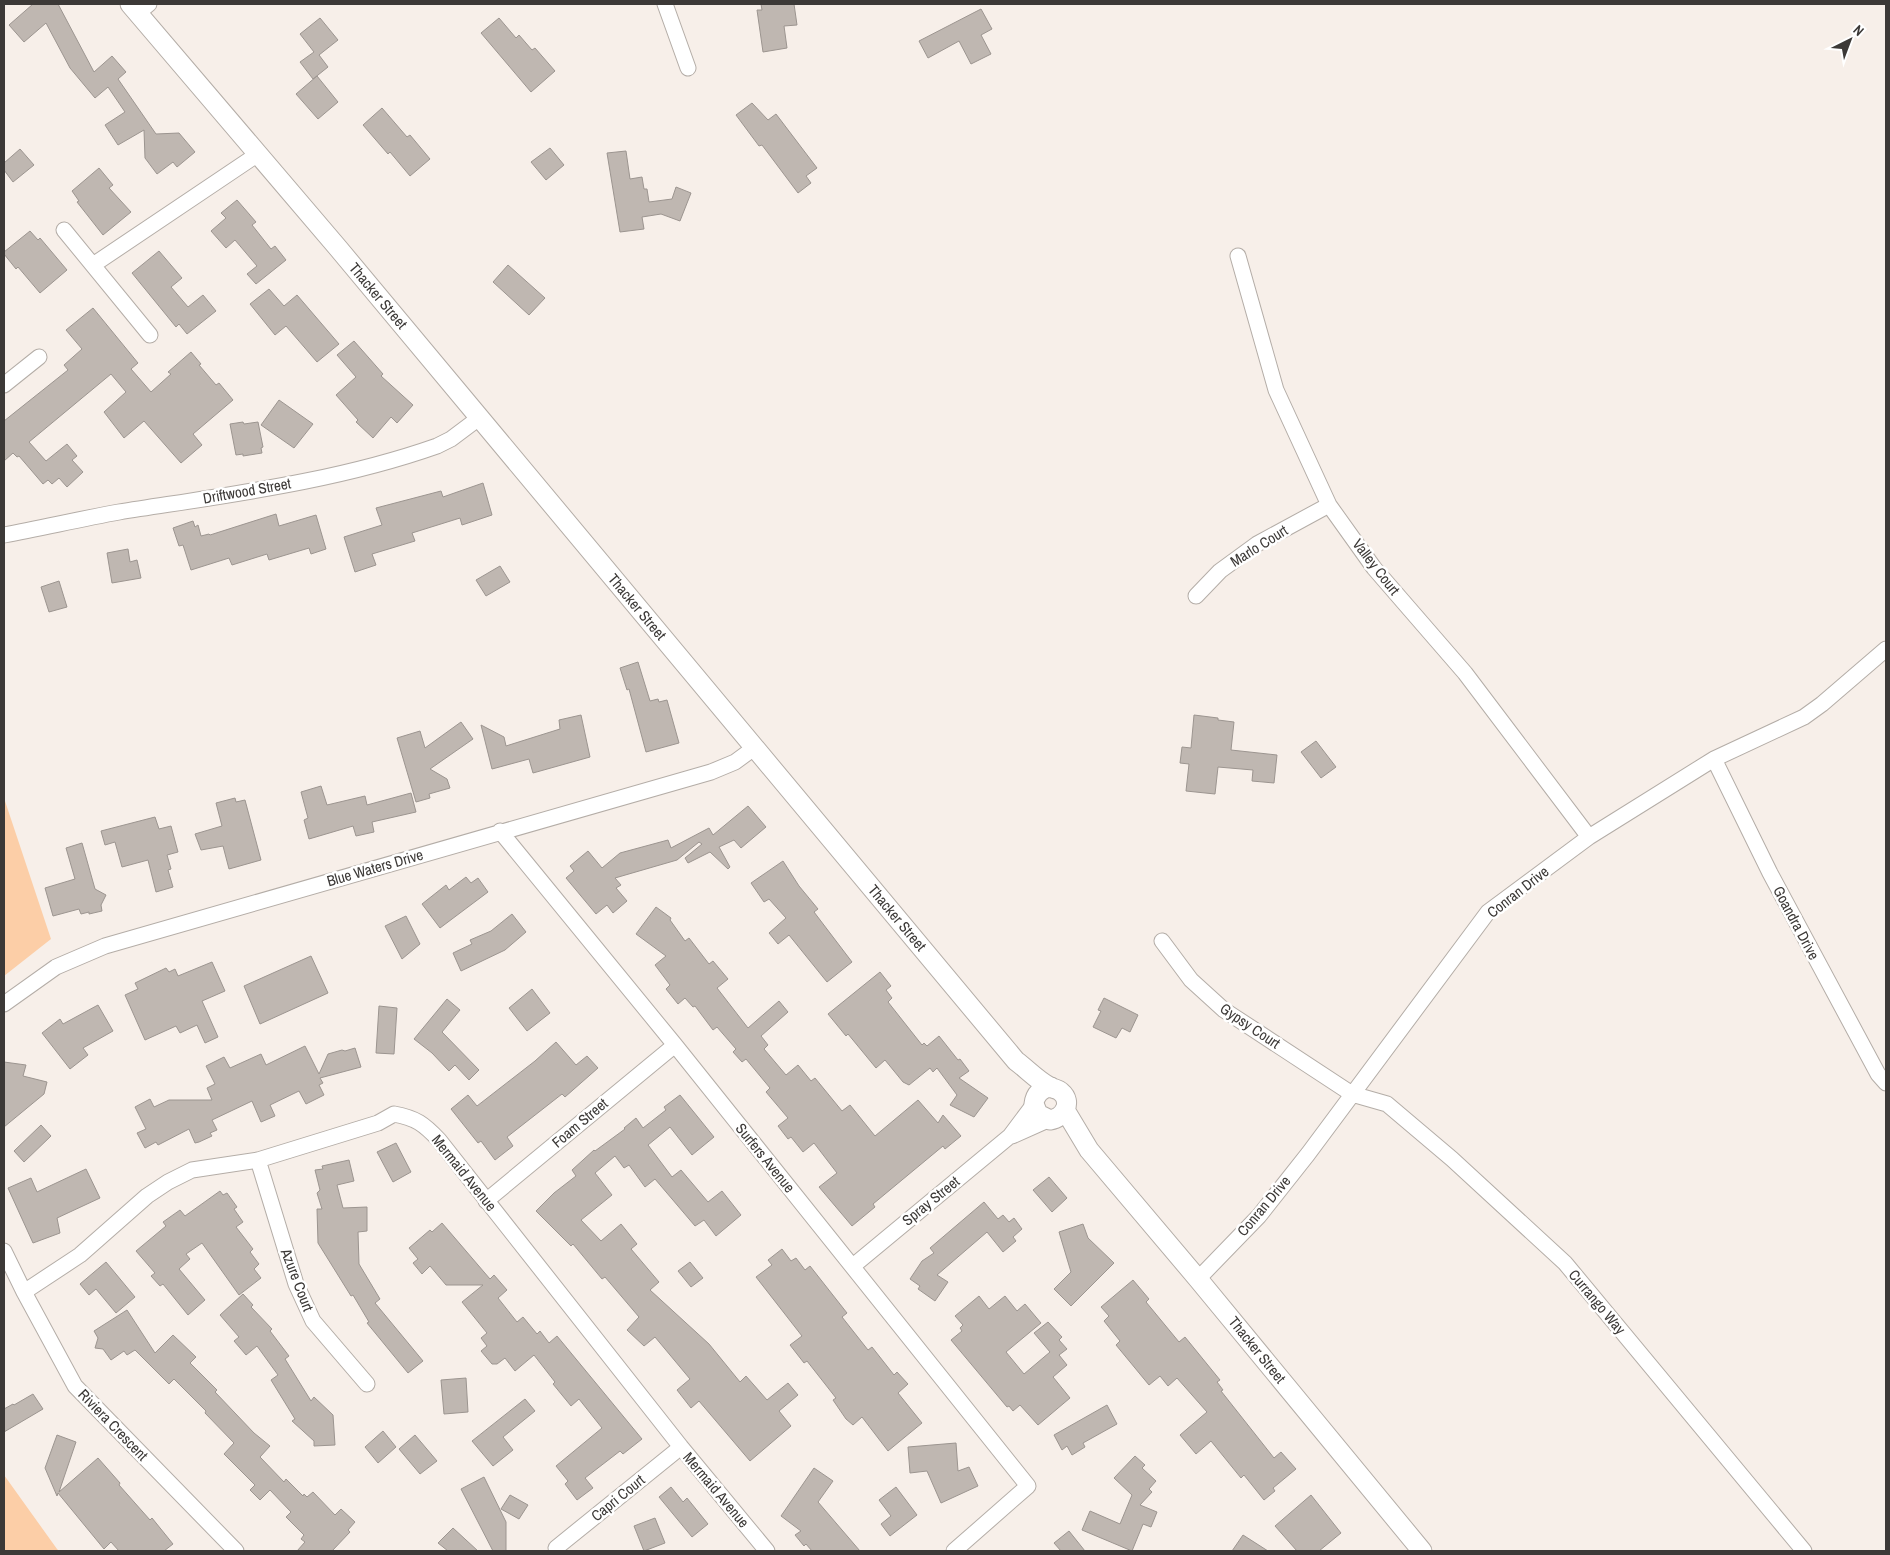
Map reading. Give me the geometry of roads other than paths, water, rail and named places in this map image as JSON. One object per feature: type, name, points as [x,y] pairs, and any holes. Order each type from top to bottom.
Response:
[{"type":"street","points":[[665,4],[688,68]]},
{"type":"street","name":"Thacker Street","points":[[139,7],[258,154],[1016,1061],[1051,1087]]},
{"type":"street","points":[[93,265],[258,154]]},
{"type":"street","points":[[64,230],[150,335]]},
{"type":"street","name":"Valley Court","points":[[1238,256],[1276,390],[1329,504],[1374,568],[1465,673],[1590,837]]},
{"type":"street","points":[[4,385],[38,357]]},
{"type":"street","name":"Driftwood Street","points":[[4,535],[105,515],[235,494],[345,473],[437,446],[451,439],[479,418]]},
{"type":"street","name":"Marlo Court","points":[[1196,596],[1220,571],[1257,544],[1329,504]]},
{"type":"street","name":"Conran Drive","points":[[1198,1278],[1259,1216],[1488,912],[1590,837],[1714,759],[1804,717],[1886,649]]},
{"type":"street","name":"Blue Waters Drive","points":[[4,1004],[56,966],[104,946],[717,770],[735,762],[754,748]]},
{"type":"street","name":"Goandra Drive","points":[[1714,759],[1770,873],[1878,1074],[1886,1083]]},
{"type":"street","name":"Surfers Avenue","points":[[500,831],[853,1266],[1028,1486],[954,1551]]},
{"type":"street","name":"Gypsy Court","points":[[1162,941],[1191,980],[1224,1010],[1352,1094]]},
{"type":"street","name":"Foam Street","points":[[486,1201],[675,1046]]},
{"type":"street","name":"Thacker Street","points":[[1016,1061],[1034,1102]]},
{"type":"street","points":[[1051,1087],[1062,1092],[1066,1097],[1054,1116],[1038,1114],[1034,1102],[1042,1089],[1051,1087]]},
{"type":"street","name":"Currango Way","points":[[1352,1094],[1387,1104],[1452,1159],[1565,1263],[1804,1551]]},
{"type":"street","name":"Spray Street","points":[[853,1266],[1010,1136],[1034,1102]]},
{"type":"street","name":"Mermaid Avenue","points":[[24,1292],[80,1255],[147,1196],[168,1182],[192,1170],[258,1160],[378,1123],[394,1114],[412,1117],[427,1127],[681,1447],[767,1551]]},
{"type":"street","name":"Thacker Street","points":[[1054,1116],[1089,1150],[1198,1278],[1422,1551]]},
{"type":"street","name":"Spray Street","points":[[1010,1136],[1054,1116]]},
{"type":"street","name":"Azure Court","points":[[258,1160],[296,1284],[313,1321],[367,1384]]},
{"type":"street","name":"Riviera Crescent","points":[[4,1251],[75,1386],[236,1551]]},
{"type":"street","name":"Capri Court","points":[[556,1548],[681,1447]]}]
